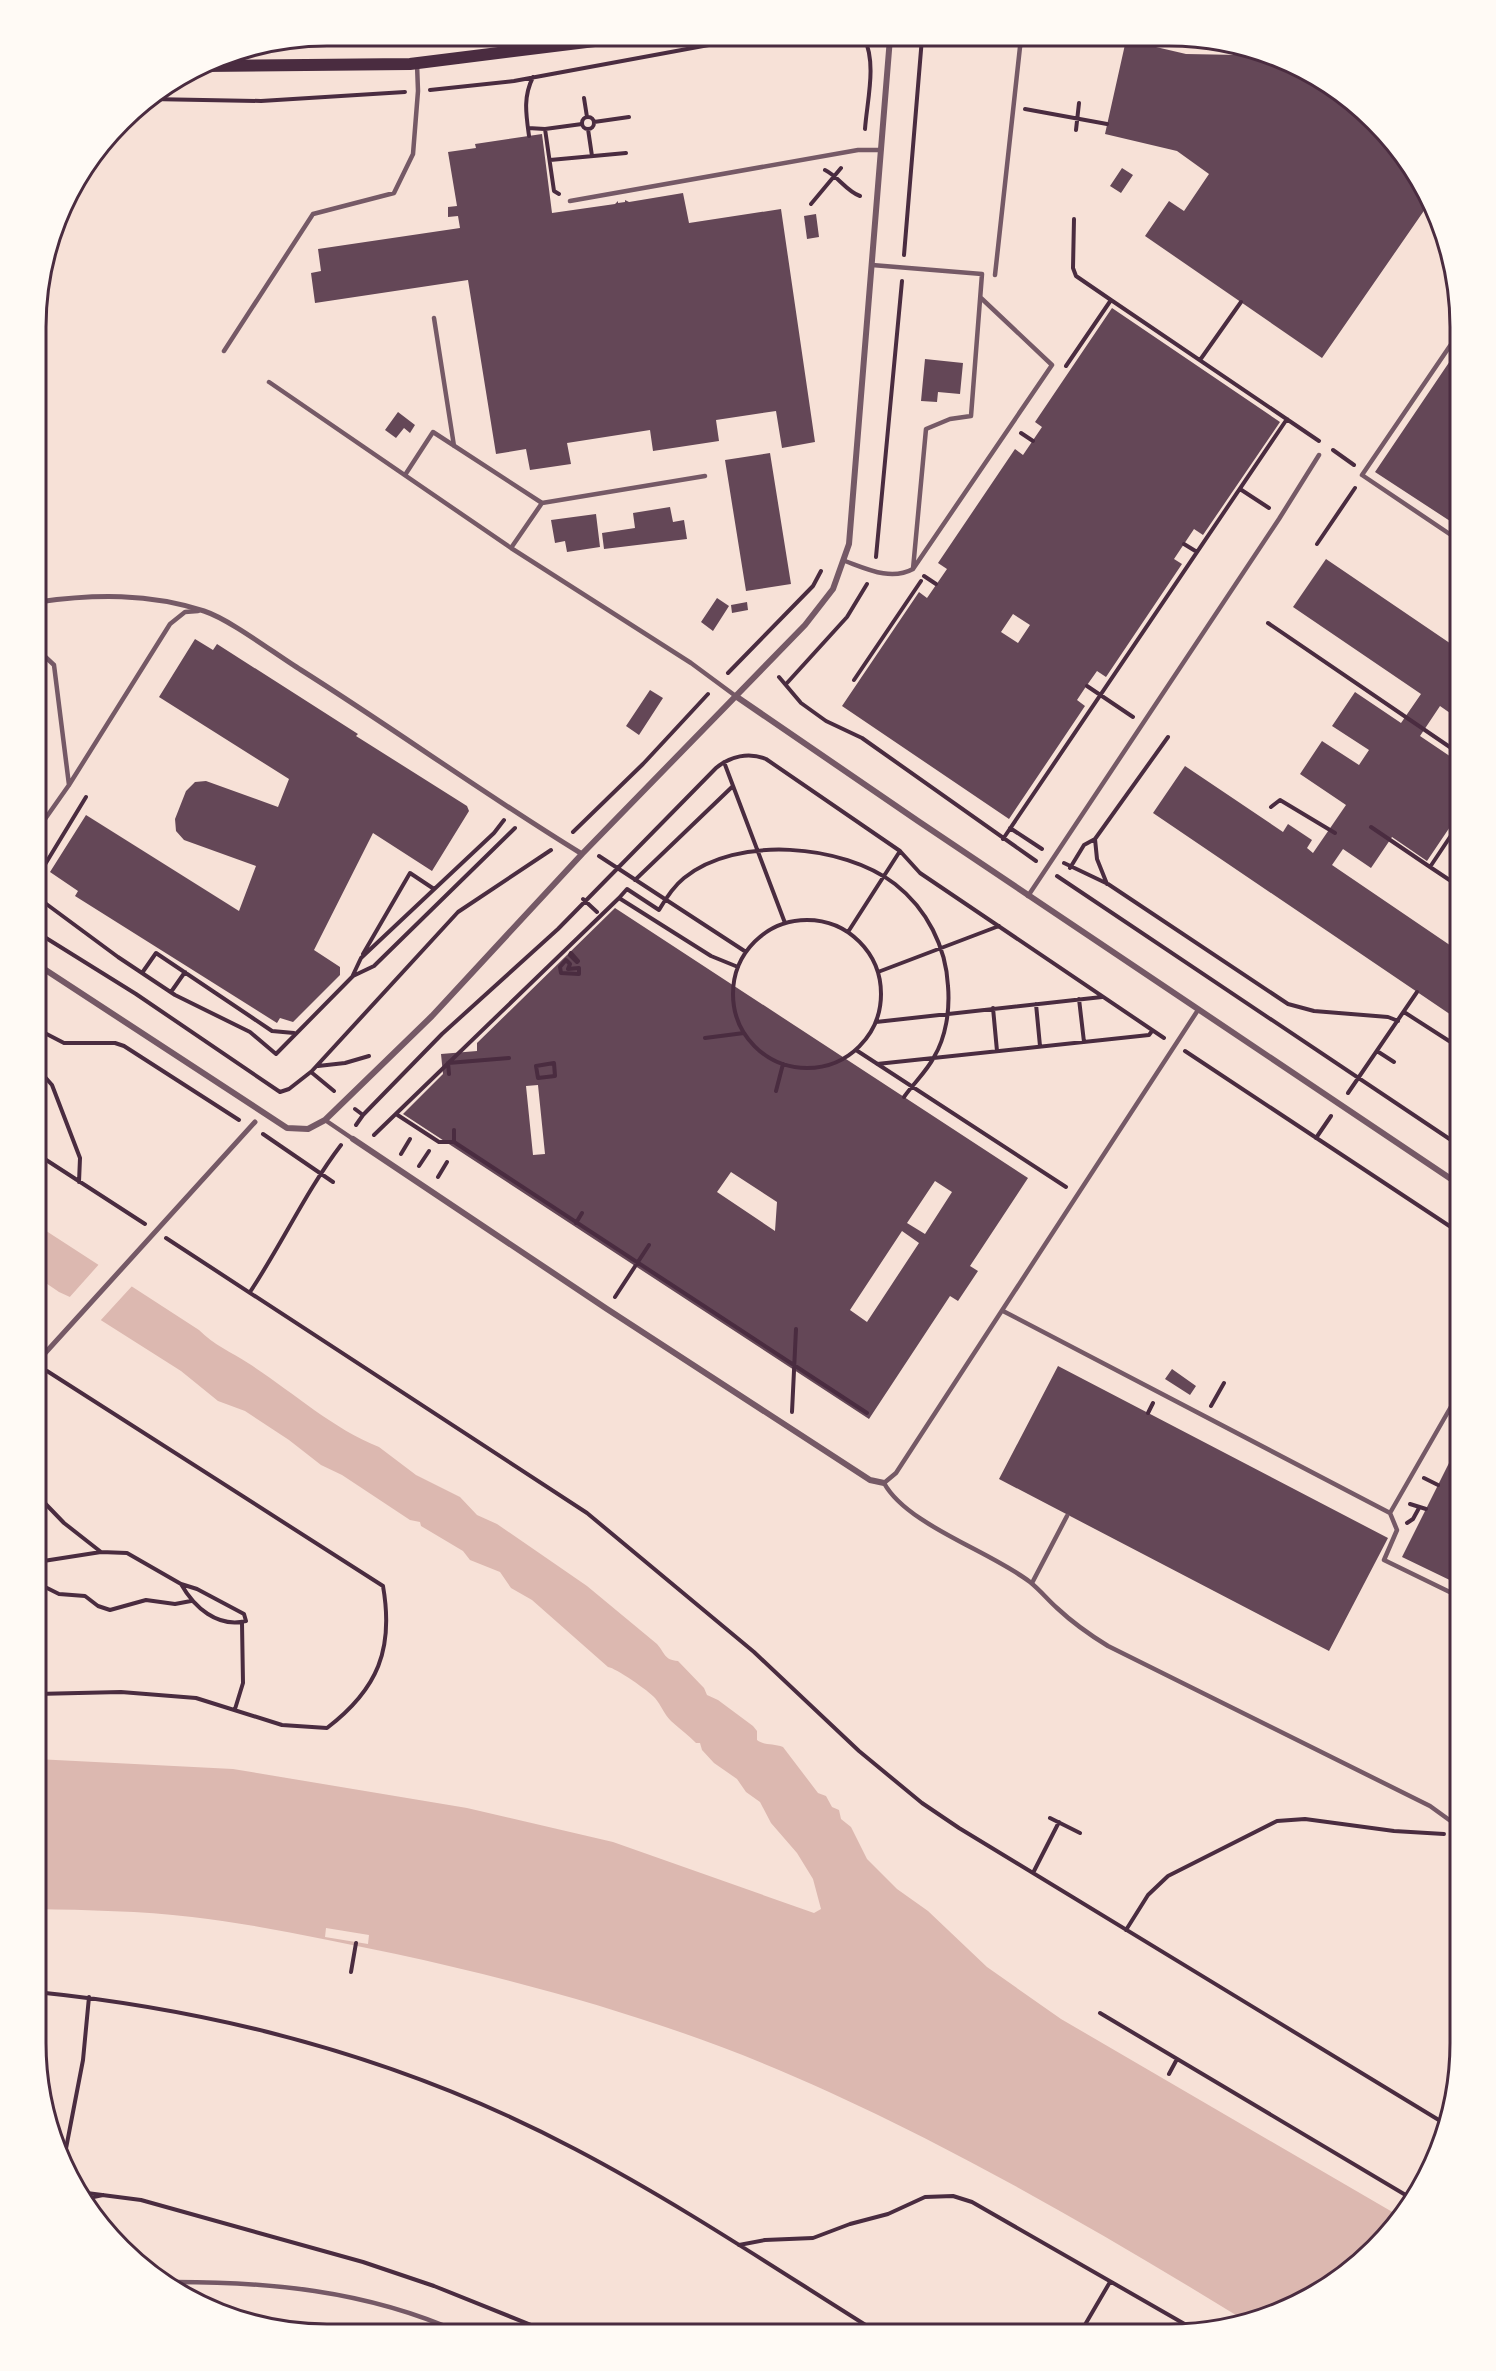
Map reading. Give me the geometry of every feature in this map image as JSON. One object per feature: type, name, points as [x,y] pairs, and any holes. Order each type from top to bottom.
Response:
[{"type":"main road","points":[[225,66],[417,64],[557,46]]},
{"type":"street","points":[[46,970],[287,1128],[308,1129],[325,1120],[432,1016],[582,854],[737,697],[822,606],[833,589],[845,561],[852,525],[889,46]]},
{"type":"street","points":[[46,601],[85,595],[115,595],[204,611],[364,710],[524,819],[582,854]]},
{"type":"street","points":[[737,697],[1028,896],[1450,1178]]},
{"type":"street","points":[[46,1352],[251,1126]]},
{"type":"street","points":[[353,1139],[782,1424],[870,1480],[884,1483]]},
{"type":"lane","points":[[995,275],[1020,46]]},
{"type":"lane","points":[[224,351],[314,214],[394,193],[413,154],[418,92],[417,64]]},
{"type":"lane","points":[[570,201],[864,149],[881,150]]},
{"type":"lane","points":[[872,265],[982,274],[971,416],[950,419],[926,429],[913,569]]},
{"type":"lane","points":[[845,561],[872,570],[900,574],[913,569],[1052,365],[981,298]]},
{"type":"lane","points":[[434,318],[454,446]]},
{"type":"lane","points":[[1450,346],[1362,475],[1450,535]]},
{"type":"lane","points":[[269,382],[511,548],[737,697]]},
{"type":"lane","points":[[405,475],[433,432],[542,503],[705,476]]},
{"type":"lane","points":[[1028,896],[1281,516],[1319,455]]},
{"type":"lane","points":[[511,548],[542,503]]},
{"type":"lane","points":[[46,818],[170,624],[185,612],[204,611]]},
{"type":"lane","points":[[46,658],[54,665],[69,785]]},
{"type":"lane","points":[[1198,1010],[896,1473],[884,1483],[892,1497],[924,1519],[1032,1583],[1083,1630],[1108,1646],[1430,1806],[1450,1821]]},
{"type":"lane","points":[[325,1120],[353,1139]]},
{"type":"lane","points":[[1003,1311],[1390,1513],[1397,1530],[1384,1560],[1450,1592]]},
{"type":"lane","points":[[1390,1513],[1450,1408]]},
{"type":"lane","points":[[1032,1583],[1067,1516]]},
{"type":"lane","points":[[178,2281],[220,2280],[338,2294],[394,2309],[436,2324]]},
{"type":"path","points":[[431,90],[534,77],[703,46]]},
{"type":"path","points":[[864,149],[869,70],[866,46]]},
{"type":"path","points":[[787,684],[847,617],[872,570],[878,545],[904,267],[921,46]]},
{"type":"path","points":[[529,136],[526,90],[534,77]]},
{"type":"path","points":[[163,99],[261,101],[405,92]]},
{"type":"path","points":[[584,98],[587,117]]},
{"type":"path","points":[[1076,130],[1079,103]]},
{"type":"path","points":[[1014,107],[1107,124]]},
{"type":"path","points":[[587,117],[593,117],[594,128],[583,129],[581,118],[587,117]]},
{"type":"path","points":[[594,122],[629,117]]},
{"type":"path","points":[[528,128],[545,129],[582,124]]},
{"type":"path","points":[[545,129],[554,191],[570,201]]},
{"type":"path","points":[[588,129],[592,156]]},
{"type":"path","points":[[811,204],[854,151]]},
{"type":"path","points":[[550,160],[626,153]]},
{"type":"path","points":[[809,159],[835,175],[852,193],[860,196]]},
{"type":"path","points":[[859,207],[861,187]]},
{"type":"path","points":[[1074,219],[1073,268],[1076,276],[1318,440]]},
{"type":"path","points":[[1061,374],[1111,300]]},
{"type":"path","points":[[1200,360],[1241,302]]},
{"type":"path","points":[[1003,839],[1287,419]]},
{"type":"path","points":[[1014,442],[1027,423]]},
{"type":"path","points":[[1021,433],[1033,441]]},
{"type":"path","points":[[1240,489],[1281,516]]},
{"type":"path","points":[[1317,544],[1353,492]]},
{"type":"path","points":[[1184,544],[1197,552]]},
{"type":"path","points":[[311,1072],[458,912],[562,842],[643,764],[749,650],[813,586],[823,567]]},
{"type":"path","points":[[854,680],[931,567]]},
{"type":"path","points":[[1268,623],[1450,747]]},
{"type":"path","points":[[749,650],[756,656]]},
{"type":"path","points":[[779,677],[801,704],[826,721],[862,738],[1003,839],[1450,1139]]},
{"type":"path","points":[[1087,686],[1134,718]]},
{"type":"path","points":[[1070,868],[1084,845],[1095,839],[1168,738]]},
{"type":"path","points":[[363,1115],[442,1034],[584,900],[724,762],[746,756],[766,759],[900,851],[920,873],[1152,1031],[1450,1226]]},
{"type":"path","points":[[724,762],[785,923]]},
{"type":"path","points":[[635,880],[733,786]]},
{"type":"path","points":[[46,863],[86,797]]},
{"type":"path","points":[[1271,807],[1280,800],[1335,833]]},
{"type":"path","points":[[361,958],[494,833],[506,818]]},
{"type":"path","points":[[46,904],[171,992],[250,1032],[276,1054],[353,976],[374,966],[524,819]]},
{"type":"path","points":[[1371,827],[1450,880]]},
{"type":"path","points":[[1010,828],[1070,868],[1108,884],[1288,1004],[1314,1011],[1388,1017],[1398,1021]]},
{"type":"path","points":[[1430,867],[1450,837]]},
{"type":"path","points":[[1095,839],[1097,859],[1108,884]]},
{"type":"path","points":[[370,1139],[575,944],[627,889],[659,910],[685,878],[699,868],[733,855],[756,850],[805,851],[841,859],[884,877],[921,910],[941,947],[948,977],[948,1013],[934,1058],[904,1097]]},
{"type":"path","points":[[848,932],[900,851]]},
{"type":"path","points":[[615,867],[746,952]]},
{"type":"path","points":[[353,976],[410,873],[434,889]]},
{"type":"path","points":[[619,898],[711,956],[738,967]]},
{"type":"path","points":[[584,900],[597,912]]},
{"type":"path","points":[[817,920],[848,932],[871,956],[878,972],[881,988],[876,1022],[856,1050],[840,1060],[822,1066],[796,1067],[783,1064],[761,1052],[744,1033],[734,1000],[738,967],[746,952],[770,930],[785,923],[817,920]]},
{"type":"path","points":[[878,972],[999,926]]},
{"type":"path","points":[[46,938],[136,994],[280,1092]]},
{"type":"path","points":[[142,973],[156,953],[272,1031],[295,1034]]},
{"type":"path","points":[[566,960],[570,964],[568,969],[579,968],[579,974],[564,975],[559,969],[566,960]]},
{"type":"path","points":[[171,992],[185,972]]},
{"type":"path","points":[[1358,1078],[1417,992]]},
{"type":"path","points":[[876,1022],[1103,997]]},
{"type":"path","points":[[1079,999],[1084,1042]]},
{"type":"path","points":[[1036,1004],[1040,1046]]},
{"type":"path","points":[[993,1008],[997,1051]]},
{"type":"path","points":[[1404,1012],[1450,1042]]},
{"type":"path","points":[[877,1064],[1149,1035],[1152,1031]]},
{"type":"path","points":[[705,1038],[744,1033]]},
{"type":"path","points":[[46,1034],[64,1043],[115,1043],[124,1046],[251,1126],[333,1182]]},
{"type":"path","points":[[856,1050],[1078,1195]]},
{"type":"path","points":[[1377,1051],[1394,1062]]},
{"type":"path","points":[[275,1099],[280,1092],[289,1089],[318,1066],[345,1063],[366,1056],[386,1059]]},
{"type":"path","points":[[448,1063],[509,1058]]},
{"type":"path","points":[[448,1063],[449,1074]]},
{"type":"path","points":[[554,1063],[555,1076],[538,1078],[536,1066],[554,1063]]},
{"type":"path","points":[[776,1091],[783,1064]]},
{"type":"path","points":[[311,1072],[334,1091]]},
{"type":"path","points":[[46,1078],[52,1085],[80,1158],[79,1182]]},
{"type":"path","points":[[396,1114],[439,1142],[454,1142],[867,1413]]},
{"type":"path","points":[[454,1130],[454,1142]]},
{"type":"path","points":[[399,1157],[410,1139]]},
{"type":"path","points":[[417,1169],[429,1150]]},
{"type":"path","points":[[46,1160],[155,1231]]},
{"type":"path","points":[[436,1181],[447,1162]]},
{"type":"path","points":[[250,1292],[277,1251],[314,1180]]},
{"type":"path","points":[[576,1223],[582,1213]]},
{"type":"path","points":[[165,1237],[587,1513],[746,1645],[859,1751],[922,1803],[1033,1874],[1439,2121]]},
{"type":"path","points":[[613,1299],[649,1245]]},
{"type":"path","points":[[792,1415],[796,1329]]},
{"type":"path","points":[[46,1371],[383,1586],[387,1609],[385,1644],[371,1683],[352,1709],[327,1728],[282,1725],[196,1698],[121,1692],[46,1694]]},
{"type":"path","points":[[1205,1417],[1224,1383]]},
{"type":"path","points":[[46,1504],[101,1552]]},
{"type":"path","points":[[46,1561],[101,1552],[127,1553],[181,1584],[197,1589],[244,1614],[246,1621],[242,1623],[243,1683],[236,1709]]},
{"type":"path","points":[[181,1584],[191,1601],[211,1617],[242,1623]]},
{"type":"path","points":[[46,1587],[59,1594],[85,1596],[98,1606],[110,1610],[146,1600],[175,1604],[191,1601]]},
{"type":"path","points":[[1050,1818],[1080,1833]]},
{"type":"path","points":[[1126,1930],[1148,1895],[1168,1876],[1277,1821],[1305,1819],[1437,1834],[1450,1830]]},
{"type":"path","points":[[1033,1874],[1059,1822]]},
{"type":"path","points":[[351,1972],[356,1942]]},
{"type":"path","points":[[46,1993],[89,1997],[205,2016],[259,2029],[394,2070],[516,2119],[575,2148],[864,2324]]},
{"type":"path","points":[[66,2147],[83,2060],[89,1997]]},
{"type":"path","points":[[1100,2013],[1405,2195]]},
{"type":"path","points":[[1169,2074],[1177,2059]]},
{"type":"path","points":[[89,2193],[141,2200],[363,2262],[434,2286],[529,2324]]},
{"type":"path","points":[[92,2197],[109,2194]]},
{"type":"path","points":[[739,2246],[765,2240],[813,2238],[850,2224],[888,2214],[925,2197],[953,2196],[972,2202],[1184,2324]]},
{"type":"path","points":[[1085,2324],[1110,2282]]},
{"type":"shaded area","points":[[46,1231],[199,1330],[328,1419],[379,1447],[416,1475],[460,1497],[477,1515],[497,1524],[587,1586],[657,1644],[667,1658],[678,1661],[704,1688],[707,1695],[718,1700],[753,1726],[757,1731],[757,1740],[783,1747],[818,1793],[826,1796],[832,1807],[839,1810],[841,1819],[851,1827],[867,1859],[897,1889],[928,1911],[987,1967],[1061,2019],[1394,2213],[1392,2215],[1354,2255],[1325,2277],[1293,2296],[1237,2316],[1040,2200],[883,2117],[777,2069],[670,2029],[507,1980],[295,1933],[173,1915],[46,1909],[46,1760],[233,1769],[467,1808],[613,1842],[814,1913],[821,1909],[813,1879],[797,1853],[771,1823],[760,1802],[746,1792],[737,1779],[714,1763],[702,1750],[700,1743],[696,1743],[671,1721],[652,1695],[640,1685],[608,1667],[532,1600],[511,1588],[500,1572],[470,1560],[463,1551],[421,1526],[420,1522],[410,1520],[342,1475],[321,1465],[289,1440],[245,1411],[218,1401],[181,1371],[88,1312],[83,1303],[46,1283]]},
{"type":"pier","points":[[101,1262],[133,1285],[100,1321],[86,1314],[82,1305],[68,1299]]},
{"type":"pier","points":[[326,1928],[369,1935],[368,1944],[325,1937]]},
{"type":"building","points":[[1125,46],[1152,46],[1186,54],[1242,56],[1293,75],[1340,104],[1392,156],[1424,211],[1322,358],[1145,236],[1169,201],[1184,211],[1209,174],[1177,151],[1105,134]]},
{"type":"building","points":[[542,134],[552,213],[615,204],[618,201],[618,203],[625,202],[625,200],[629,202],[683,193],[689,223],[781,209],[815,442],[782,448],[776,411],[716,420],[719,441],[653,451],[650,430],[567,443],[571,464],[530,470],[526,449],[496,454],[468,280],[315,303],[311,273],[321,271],[318,249],[460,228],[458,216],[448,217],[448,207],[457,206],[448,152],[476,148],[475,144]]},
{"type":"building","points":[[1122,168],[1133,175],[1121,193],[1110,186]]},
{"type":"building","points":[[816,214],[819,237],[807,239],[804,216]]},
{"type":"building","points":[[1112,308],[1280,422],[1203,535],[1194,529],[1174,559],[1182,564],[1106,677],[1097,671],[1085,688],[1077,700],[1085,706],[1009,819],[842,706],[919,592],[927,598],[947,569],[938,563],[1015,449],[1023,455],[1042,427],[1035,422]],"holes":[[[1013,614],[1030,625],[1018,643],[1001,632]]]},
{"type":"building","points":[[925,359],[963,363],[960,394],[938,392],[937,402],[921,401]]},
{"type":"building","points":[[1450,361],[1450,521],[1375,472]]},
{"type":"building","points":[[398,412],[415,425],[410,433],[404,428],[396,438],[385,430]]},
{"type":"building","points":[[770,453],[791,584],[746,591],[725,460]]},
{"type":"building","points":[[670,507],[673,522],[684,520],[687,539],[604,549],[602,533],[635,528],[633,513]]},
{"type":"building","points":[[596,514],[600,547],[567,552],[565,541],[555,543],[551,520]]},
{"type":"building","points":[[1326,559],[1450,643],[1450,713],[1440,706],[1420,736],[1450,756],[1450,827],[1427,861],[1392,837],[1371,868],[1343,849],[1332,865],[1450,945],[1450,1014],[1153,813],[1185,766],[1283,832],[1288,824],[1312,840],[1307,848],[1313,853],[1346,805],[1300,774],[1322,741],[1359,765],[1369,750],[1332,726],[1355,692],[1401,723],[1421,694],[1293,607]]},
{"type":"building","points":[[717,598],[729,606],[713,631],[701,622]]},
{"type":"building","points":[[747,602],[748,610],[732,613],[731,605]]},
{"type":"building","points":[[195,639],[213,650],[217,644],[467,806],[469,811],[432,871],[373,833],[314,950],[340,967],[340,975],[293,1022],[280,1018],[277,1023],[75,896],[78,891],[50,872],[86,815],[239,911],[256,866],[184,840],[176,831],[175,819],[186,791],[195,782],[206,781],[278,807],[289,779],[159,697]]},
{"type":"building","points":[[650,690],[663,698],[639,735],[626,726]]},
{"type":"building","points":[[615,908],[1028,1178],[970,1266],[978,1271],[958,1301],[950,1296],[869,1419],[403,1114],[443,1074],[441,1054],[477,1051],[477,1043]],"holes":[[[538,1085],[545,1154],[533,1155],[526,1086]],[[731,1172],[777,1202],[775,1231],[717,1192]],[[935,1181],[952,1192],[925,1234],[907,1223]],[[902,1231],[919,1243],[867,1322],[850,1310]]]},
{"type":"building","points":[[1058,1366],[1388,1538],[1329,1651],[999,1479]]},
{"type":"building","points":[[1172,1369],[1196,1386],[1190,1395],[1165,1379]]},
{"type":"building","points":[[1450,1461],[1450,1580],[1402,1557]]}]
